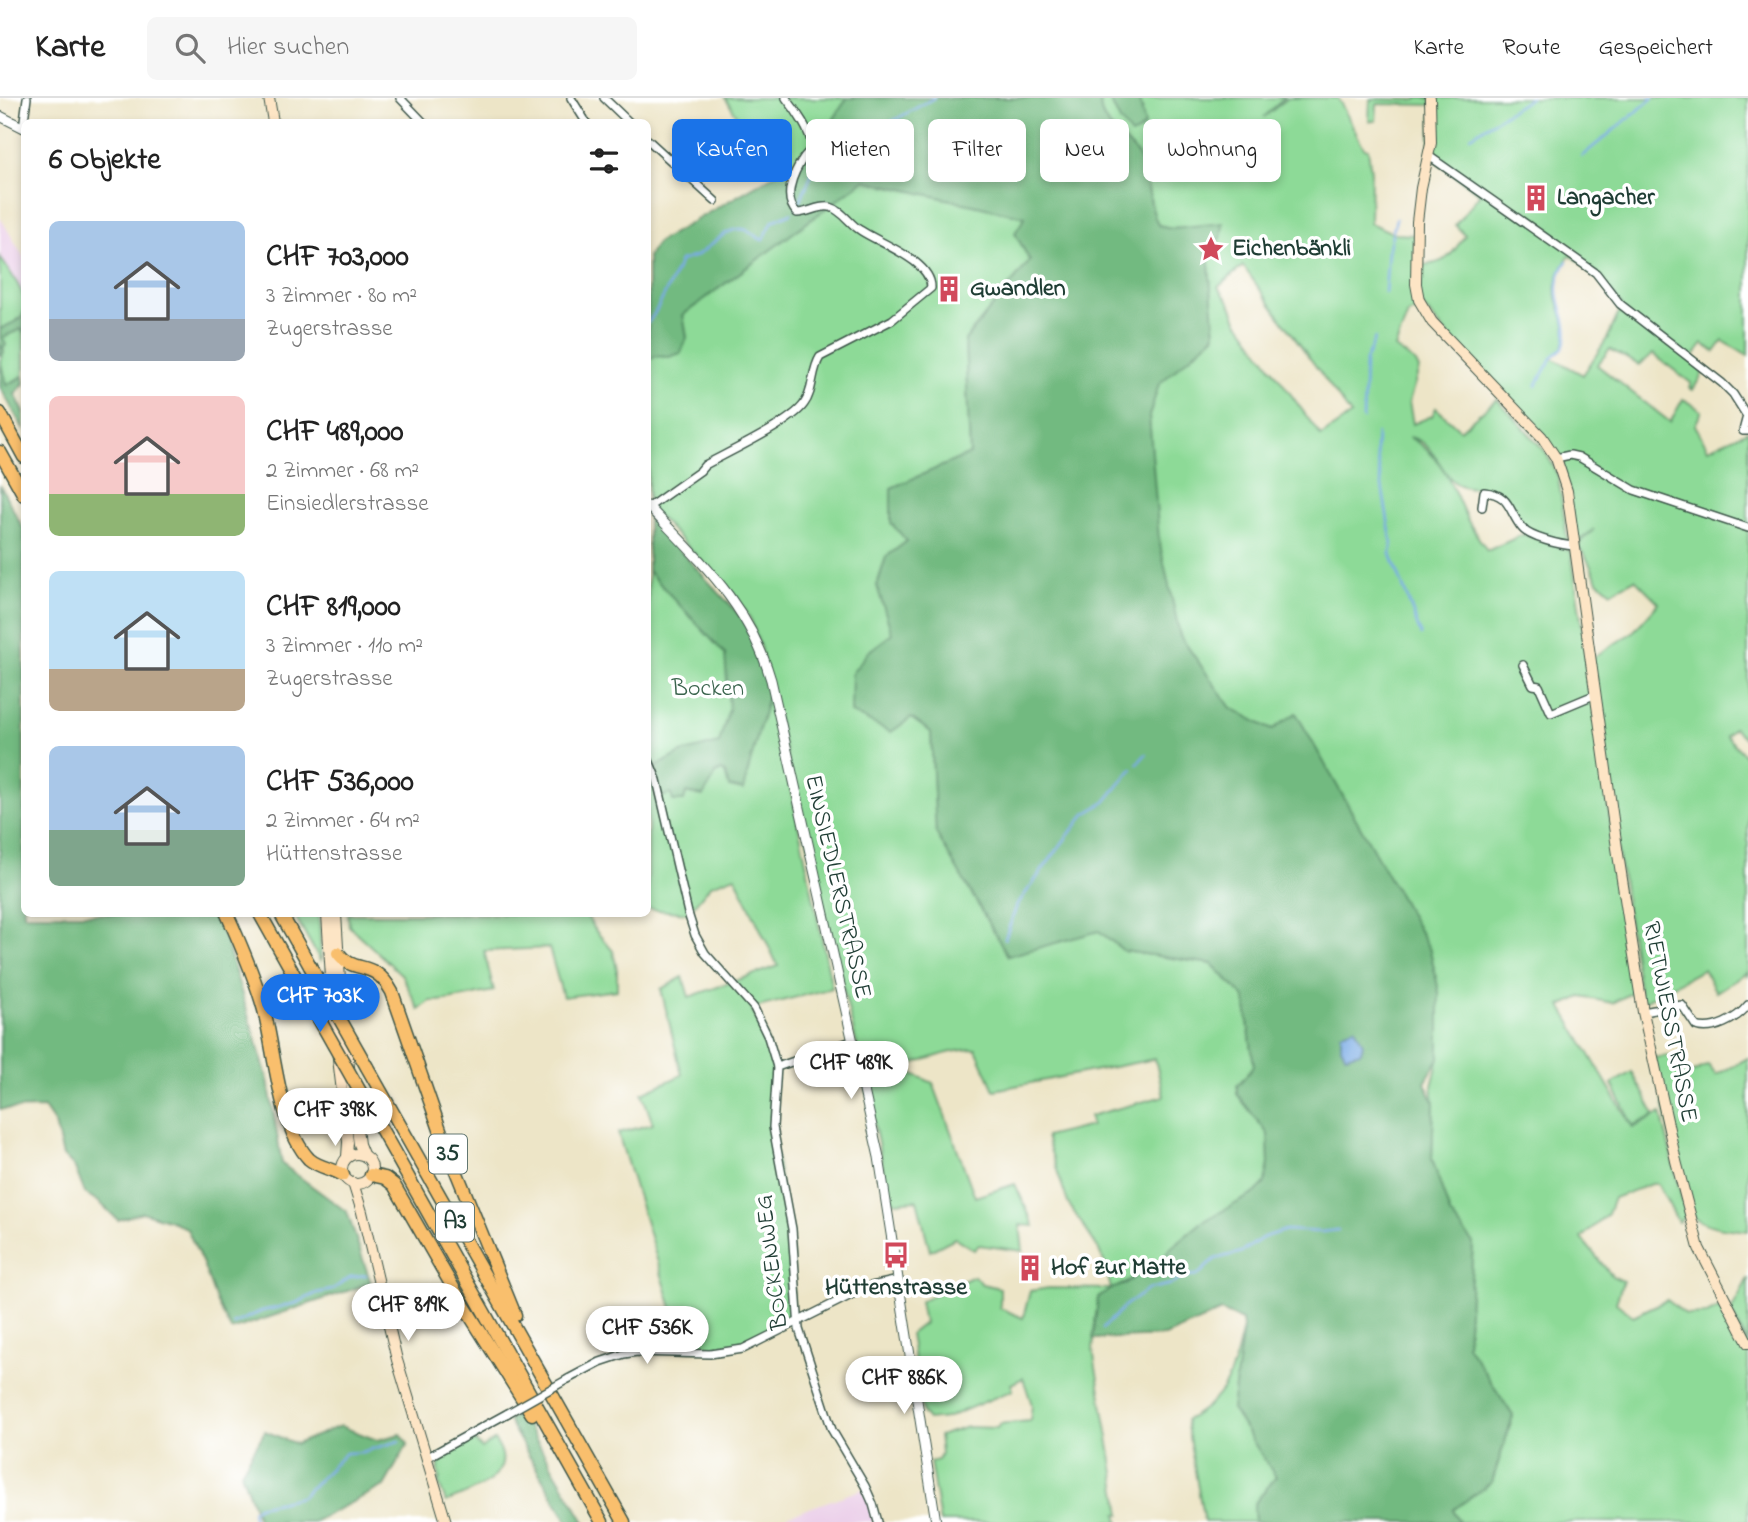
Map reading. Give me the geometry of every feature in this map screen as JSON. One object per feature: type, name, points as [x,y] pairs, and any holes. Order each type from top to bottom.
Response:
[{"type":"highway","points":[[0,411],[21,441]]},
{"type":"highway","points":[[0,411],[21,451]]},
{"type":"highway","points":[[0,452],[21,490]]},
{"type":"highway","points":[[228,917],[260,996],[291,1127],[312,1161],[357,1179],[385,1178],[394,1185],[459,1298],[601,1521]]},
{"type":"highway","name":"A3","points":[[262,917],[601,1521]]},
{"type":"highway","name":"A3","points":[[283,917],[624,1522]]},
{"type":"highway","name":"35","points":[[338,953],[348,964],[376,972],[392,992],[459,1183],[542,1377]]},
{"type":"main road","points":[[268,98],[272,119]]},
{"type":"main road","name":"RIETWIESSTRASSE","points":[[1430,98],[1432,126],[1429,156],[1421,188],[1417,222],[1416,284],[1419,300],[1432,322],[1535,429],[1556,458],[1567,491],[1594,695],[1643,1012],[1676,1161],[1699,1248],[1748,1343]]},
{"type":"main road","points":[[327,917],[334,1025],[348,1142],[347,1157],[342,1165],[357,1179],[393,1347],[446,1522]]},
{"type":"main road","points":[[336,917],[352,1100],[359,1144],[372,1166],[357,1179]]},
{"type":"main road","points":[[347,1157],[363,1154]]},
{"type":"street","points":[[25,119],[27,98]]},
{"type":"street","points":[[400,98],[421,119]]},
{"type":"street","points":[[572,98],[584,119]]},
{"type":"street","points":[[604,98],[626,119]]},
{"type":"street","points":[[651,505],[705,465],[751,441],[798,410],[808,397],[820,357],[903,312],[931,288],[932,281],[926,272],[892,247],[861,231],[838,210],[822,207],[805,214],[797,214],[789,200],[792,178],[811,149],[810,138],[786,98]]},
{"type":"street","points":[[0,116],[21,126]]},
{"type":"street","points":[[651,143],[715,201]]},
{"type":"street","points":[[1429,156],[1596,272],[1620,304],[1733,394],[1747,417],[1743,431],[1748,431]]},
{"type":"street","points":[[1556,458],[1570,455],[1579,457],[1634,490],[1748,528]]},
{"type":"street","points":[[1482,506],[1484,492],[1495,493],[1504,498],[1526,532],[1559,544],[1574,546]]},
{"type":"street","name":"EINSIEDLERSTRASSE","points":[[651,510],[725,588],[760,647],[771,680],[878,1157],[936,1522]]},
{"type":"street","points":[[1523,665],[1533,685],[1539,686],[1551,713],[1594,695]]},
{"type":"street","name":"BOCKENWEG","points":[[651,765],[657,780],[695,935],[705,953],[754,1008],[768,1037],[777,1067],[774,1127],[792,1229],[797,1321],[832,1430],[864,1486],[878,1522]]},
{"type":"street","points":[[1643,1012],[1682,1004],[1696,1026],[1706,1029],[1740,1015],[1748,1005]]},
{"type":"street","points":[[777,1067],[852,1041]]},
{"type":"street","points":[[426,1458],[600,1362],[624,1354],[652,1352],[688,1355],[732,1352],[750,1346],[867,1287],[899,1280]]},
{"type":"shaded area","points":[[0,217],[21,253],[21,290],[0,257]]},
{"type":"shaded area","points":[[863,1489],[872,1510],[873,1522],[785,1522],[784,1517]]},
{"type":"green space","points":[[725,98],[848,100],[834,119],[806,119],[806,153],[792,162],[792,119],[739,119]]},
{"type":"green space","points":[[847,98],[1101,98],[1100,107],[1105,119],[1040,119],[1040,182],[1129,182],[1129,145],[1142,164],[1143,182],[1147,182],[1158,225],[1172,228],[1223,223],[1221,238],[1208,253],[1215,335],[1159,384],[1149,416],[1159,540],[1180,636],[1231,708],[1272,730],[1296,713],[1430,950],[1439,992],[1439,1058],[1425,1083],[1434,1103],[1432,1159],[1450,1214],[1473,1243],[1467,1345],[1513,1416],[1492,1482],[1453,1510],[1459,1522],[1255,1522],[1254,1504],[1276,1477],[1232,1409],[1242,1320],[1221,1311],[1165,1336],[1093,1339],[1098,1298],[1160,1263],[1171,1248],[1201,1223],[1255,1193],[1265,1183],[1269,1164],[1268,1134],[1237,1094],[1237,1086],[1254,1066],[1245,998],[1212,964],[1124,951],[1099,931],[1008,956],[936,833],[931,732],[911,718],[891,732],[851,713],[852,673],[868,652],[892,634],[877,586],[886,557],[907,541],[891,523],[891,488],[970,454],[965,340],[1030,261],[1015,233],[1025,217],[873,182],[914,182],[914,119],[834,119]]},
{"type":"green space","points":[[1101,98],[1109,98],[1119,119],[1105,119]]},
{"type":"green space","points":[[1109,98],[1139,98],[1144,119],[1140,131],[1131,135],[1129,119],[1119,119]]},
{"type":"green space","points":[[1139,98],[1284,98],[1264,117],[1288,98],[1338,98],[1364,148],[1368,149],[1371,172],[1370,223],[1395,234],[1416,235],[1416,265],[1434,264],[1450,255],[1465,235],[1455,225],[1480,194],[1429,156],[1432,114],[1439,115],[1436,98],[1748,98],[1748,356],[1723,341],[1715,352],[1703,344],[1691,360],[1704,371],[1693,390],[1689,388],[1691,383],[1653,354],[1639,365],[1610,349],[1597,365],[1670,422],[1683,399],[1702,411],[1695,425],[1708,449],[1748,431],[1748,741],[1734,728],[1726,736],[1748,758],[1748,977],[1746,973],[1716,992],[1703,969],[1641,1003],[1589,660],[1633,632],[1659,603],[1635,579],[1611,592],[1598,581],[1585,555],[1577,546],[1594,529],[1577,543],[1562,462],[1568,456],[1556,458],[1423,307],[1408,314],[1395,348],[1416,363],[1419,369],[1409,402],[1413,424],[1432,416],[1436,408],[1460,430],[1497,399],[1545,451],[1558,476],[1567,537],[1564,543],[1529,531],[1521,523],[1509,500],[1500,492],[1464,486],[1453,481],[1424,443],[1409,437],[1431,453],[1439,463],[1467,519],[1487,551],[1524,534],[1571,551],[1635,991],[1613,1003],[1581,997],[1561,1006],[1633,1128],[1661,1113],[1686,1216],[1678,1222],[1658,1184],[1651,1184],[1614,1198],[1608,1214],[1581,1238],[1612,1276],[1623,1281],[1616,1303],[1633,1316],[1667,1300],[1686,1315],[1707,1314],[1724,1305],[1748,1346],[1748,1522],[1459,1522],[1452,1510],[1492,1482],[1513,1416],[1467,1345],[1473,1243],[1450,1214],[1432,1159],[1432,1086],[1439,1058],[1439,992],[1430,950],[1296,714],[1272,730],[1231,708],[1180,636],[1158,540],[1149,416],[1158,384],[1215,335],[1208,253],[1221,238],[1223,224],[1172,228],[1158,225],[1147,182],[1281,182],[1281,119],[1143,119],[1143,167],[1129,145],[1129,119],[1124,119],[1143,110]],"holes":[[[1570,255],[1596,273],[1622,306],[1608,337],[1583,375],[1552,358],[1562,348],[1566,334],[1557,286]],[[1243,266],[1351,415],[1321,436],[1237,320],[1230,303],[1218,287]]]},
{"type":"green space","points":[[1430,98],[1432,105],[1377,104],[1376,121],[1369,121],[1370,99]]},
{"type":"green space","points":[[806,153],[806,182],[861,182],[683,315],[687,338],[681,353],[651,359],[651,252],[658,242],[762,182],[792,182],[792,164]]},
{"type":"green space","points":[[861,182],[873,182],[1026,217],[1015,233],[1030,261],[965,340],[970,454],[907,541],[886,557],[877,585],[893,634],[868,652],[911,718],[931,732],[936,833],[1099,931],[1124,951],[1212,964],[1245,998],[1254,1066],[1237,1086],[1237,1094],[1268,1134],[1269,1164],[1265,1183],[1255,1193],[1201,1223],[1171,1248],[1160,1262],[1098,1298],[1093,1350],[1121,1514],[1117,1514],[1119,1522],[940,1522],[930,1462],[938,1460],[941,1453],[939,1436],[967,1427],[998,1428],[999,1424],[1030,1421],[1032,1405],[1023,1378],[1011,1384],[1013,1390],[946,1418],[928,1420],[923,1414],[910,1334],[924,1323],[920,1301],[974,1276],[982,1284],[1000,1288],[1000,1308],[1023,1318],[1030,1291],[1049,1288],[1111,1289],[1098,1248],[1068,1203],[1046,1137],[1091,1126],[1090,1116],[1164,1096],[1155,1059],[994,1090],[976,1049],[948,1053],[900,1068],[933,1083],[975,1197],[1015,1184],[1034,1226],[1020,1225],[1023,1251],[979,1245],[974,1250],[955,1238],[930,1251],[917,1200],[896,1202],[889,1198],[866,1084],[868,1079],[891,1071],[864,1074],[760,647],[751,620],[735,595],[651,509],[651,359],[655,356],[669,357],[687,338],[683,315]]},
{"type":"green space","points":[[0,257],[21,292],[21,316],[0,329]]},
{"type":"green space","points":[[21,317],[21,329],[3,337],[6,345],[2,347],[4,352],[0,355],[0,329]]},
{"type":"green space","points":[[21,329],[21,377],[6,385],[0,360],[4,352],[3,337]]},
{"type":"green space","points":[[0,360],[6,385],[21,378],[21,387],[15,394],[21,406],[21,425],[0,387]]},
{"type":"green space","points":[[0,485],[21,524],[21,917],[214,917],[226,942],[268,1080],[282,1164],[347,1212],[371,1283],[231,1330],[187,1229],[142,1212],[118,1220],[85,1193],[75,1168],[63,1156],[55,1124],[44,1108],[0,1109]]},
{"type":"green space","points":[[651,519],[746,622],[770,689],[743,790],[729,787],[725,773],[721,771],[715,773],[703,796],[686,793],[684,801],[673,801],[671,794],[661,797],[652,769],[681,753],[719,743],[729,709],[725,654],[651,574]]},
{"type":"green space","name":"Bocken","points":[[651,520],[770,689],[832,988],[754,1008],[752,1011],[766,1037],[773,1069],[771,1125],[792,1253],[792,1318],[760,1336],[734,1346],[685,1350],[618,1133],[653,1124],[642,1093],[682,1075],[661,989],[683,977],[689,997],[778,966],[735,876],[711,885],[688,913],[651,909]]},
{"type":"green space","points":[[296,917],[319,917],[321,962]]},
{"type":"green space","points":[[348,917],[588,917],[613,951],[617,990],[563,997],[549,948],[484,951],[494,991],[430,1001],[419,1010],[402,975],[349,926]]},
{"type":"green space","points":[[1679,1054],[1690,1074],[1708,1065],[1716,1075],[1748,1058],[1748,1231],[1711,1225],[1689,1215],[1653,1058]]},
{"type":"green space","points":[[1632,1072],[1655,1115],[1633,1126],[1612,1084]]},
{"type":"green space","points":[[1748,1278],[1748,1343],[1731,1311]]},
{"type":"green space","points":[[1243,1328],[1232,1409],[1276,1477],[1254,1504],[1255,1522],[1204,1522],[1186,1420],[1200,1412],[1220,1393],[1232,1370]]},
{"type":"green space","points":[[520,1413],[585,1522],[568,1522],[508,1420]]},
{"type":"green space","points":[[340,1426],[377,1440],[401,1434],[408,1444],[384,1486],[313,1522],[259,1522],[241,1472],[265,1431],[296,1444]]},
{"type":"green space","points":[[473,1439],[482,1449],[494,1440],[501,1453],[502,1464],[498,1472],[483,1485],[446,1502],[438,1481],[439,1463],[446,1453]]},
{"type":"water","points":[[1355,1027],[1363,1044],[1361,1052],[1346,1056],[1341,1047],[1341,1033]]},
{"type":"waterway","points":[[797,208],[813,171],[857,141],[934,98]]},
{"type":"waterway","points":[[1471,136],[1530,98]]},
{"type":"waterway","points":[[1582,156],[1653,98]]},
{"type":"waterway","points":[[651,319],[680,261],[696,256],[720,237],[735,230],[749,231],[763,240],[773,221],[791,213]]},
{"type":"waterway","points":[[1385,293],[1388,251],[1396,219]]},
{"type":"waterway","points":[[1536,386],[1550,360],[1564,345],[1566,325],[1558,296],[1558,285],[1567,261]]},
{"type":"waterway","points":[[1363,419],[1365,361],[1375,338]]},
{"type":"waterway","points":[[1377,434],[1376,451],[1392,544],[1391,554],[1421,635]]},
{"type":"waterway","points":[[1137,764],[1146,754]]},
{"type":"waterway","points":[[1005,939],[1017,905],[1063,842],[1085,814],[1105,802],[1132,769]]},
{"type":"waterway","points":[[1103,1328],[1127,1304],[1149,1289],[1172,1284],[1186,1276],[1198,1275],[1215,1259],[1242,1252],[1262,1238],[1286,1230],[1338,1230]]},
{"type":"waterway","points":[[233,1324],[262,1311],[296,1303],[317,1293],[332,1290],[350,1277],[366,1275]]},
{"type":"waterway","points":[[254,1522],[252,1511],[258,1506],[301,1497],[346,1453],[362,1452],[399,1441]]},
{"type":"place","name":"Langacher","points":[[1536,198]]},
{"type":"place","name":"Eichenbänkli","points":[[1211,249]]},
{"type":"place","name":"Gwandlen","points":[[949,289]]},
{"type":"place","name":"Hüttenstrasse","points":[[896,1255]]},
{"type":"place","name":"Hof zur Matte","points":[[1030,1268]]}]
